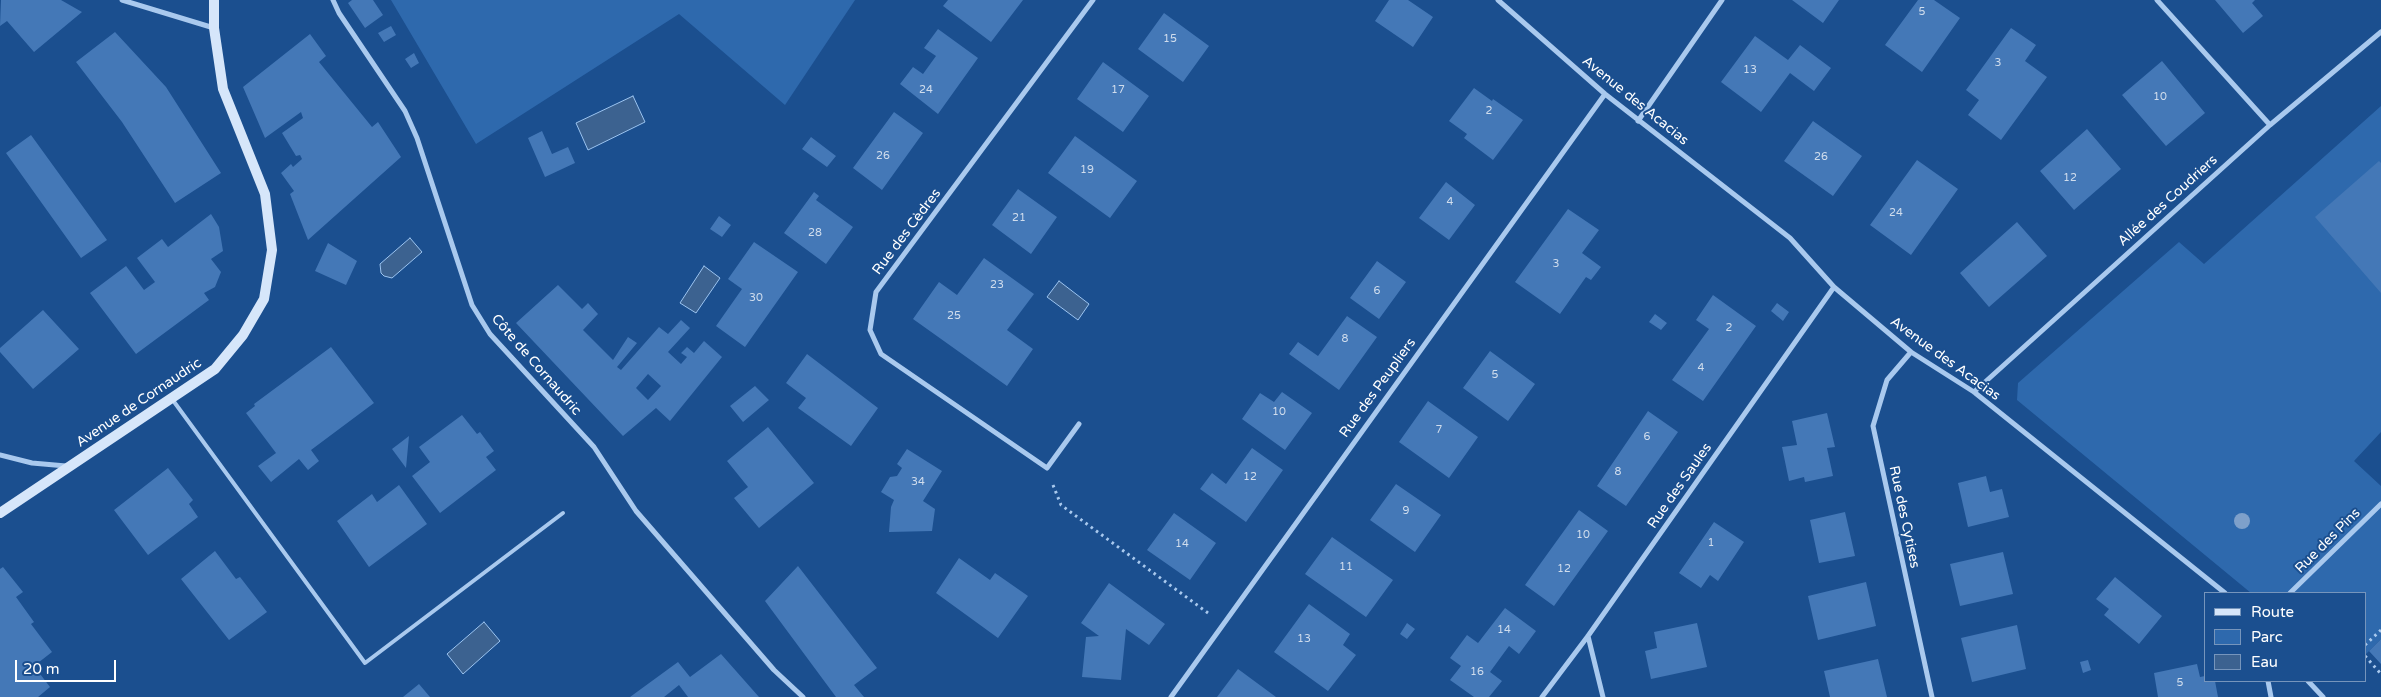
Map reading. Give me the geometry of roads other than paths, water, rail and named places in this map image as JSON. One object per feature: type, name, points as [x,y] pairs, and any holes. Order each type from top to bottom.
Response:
[{"type":"street","points":[[122,0],[214,28]]},
{"type":"street","name":"Avenue de Cornaudric","points":[[0,514],[215,369],[243,336],[264,299],[272,250],[265,194],[223,89],[214,28],[214,0]]},
{"type":"street","name":"Côte de Cornaudric","points":[[333,0],[339,13],[405,111],[417,138],[472,305],[490,334],[594,447],[636,511],[774,670],[802,697]]},
{"type":"street","name":"Rue des Cèdres","points":[[1079,424],[1047,468],[881,354],[870,330],[876,292],[1093,0]]},
{"type":"street","name":"Avenue des Acacias","points":[[1498,0],[1638,121],[1790,238],[1834,287],[1911,352],[1974,392],[2224,592]]},
{"type":"street","points":[[1638,121],[1722,0]]},
{"type":"street","points":[[2158,0],[2270,125]]},
{"type":"street","name":"Allée des Coudriers","points":[[1974,392],[2270,125],[2381,32]]},
{"type":"street","name":"Rue des Peupliers","points":[[1171,697],[1605,94]]},
{"type":"street","name":"Rue des Saules","points":[[1542,697],[1588,636],[1834,287]]},
{"type":"street","name":"Rue des Cytises","points":[[1911,352],[1886,380],[1873,426],[1932,697]]},
{"type":"street","points":[[0,455],[32,463],[69,467]]},
{"type":"street","name":"Rue des Pins","points":[[2291,592],[2381,504]]},
{"type":"street","points":[[1588,636],[1603,697]]},
{"type":"street","points":[[2268,682],[2271,697]]},
{"type":"street","points":[[2309,682],[2323,697]]},
{"type":"lane","points":[[172,399],[366,663],[564,513]]},
{"type":"water","points":[[633,96],[645,122],[588,150],[576,123]]},
{"type":"water","points":[[410,238],[422,252],[392,278],[384,276],[381,273],[380,264]]},
{"type":"water","points":[[704,266],[720,278],[696,313],[680,303]]},
{"type":"water","points":[[1059,281],[1089,304],[1078,320],[1047,297]]},
{"type":"water","points":[[484,622],[500,641],[463,674],[447,654]]}]
